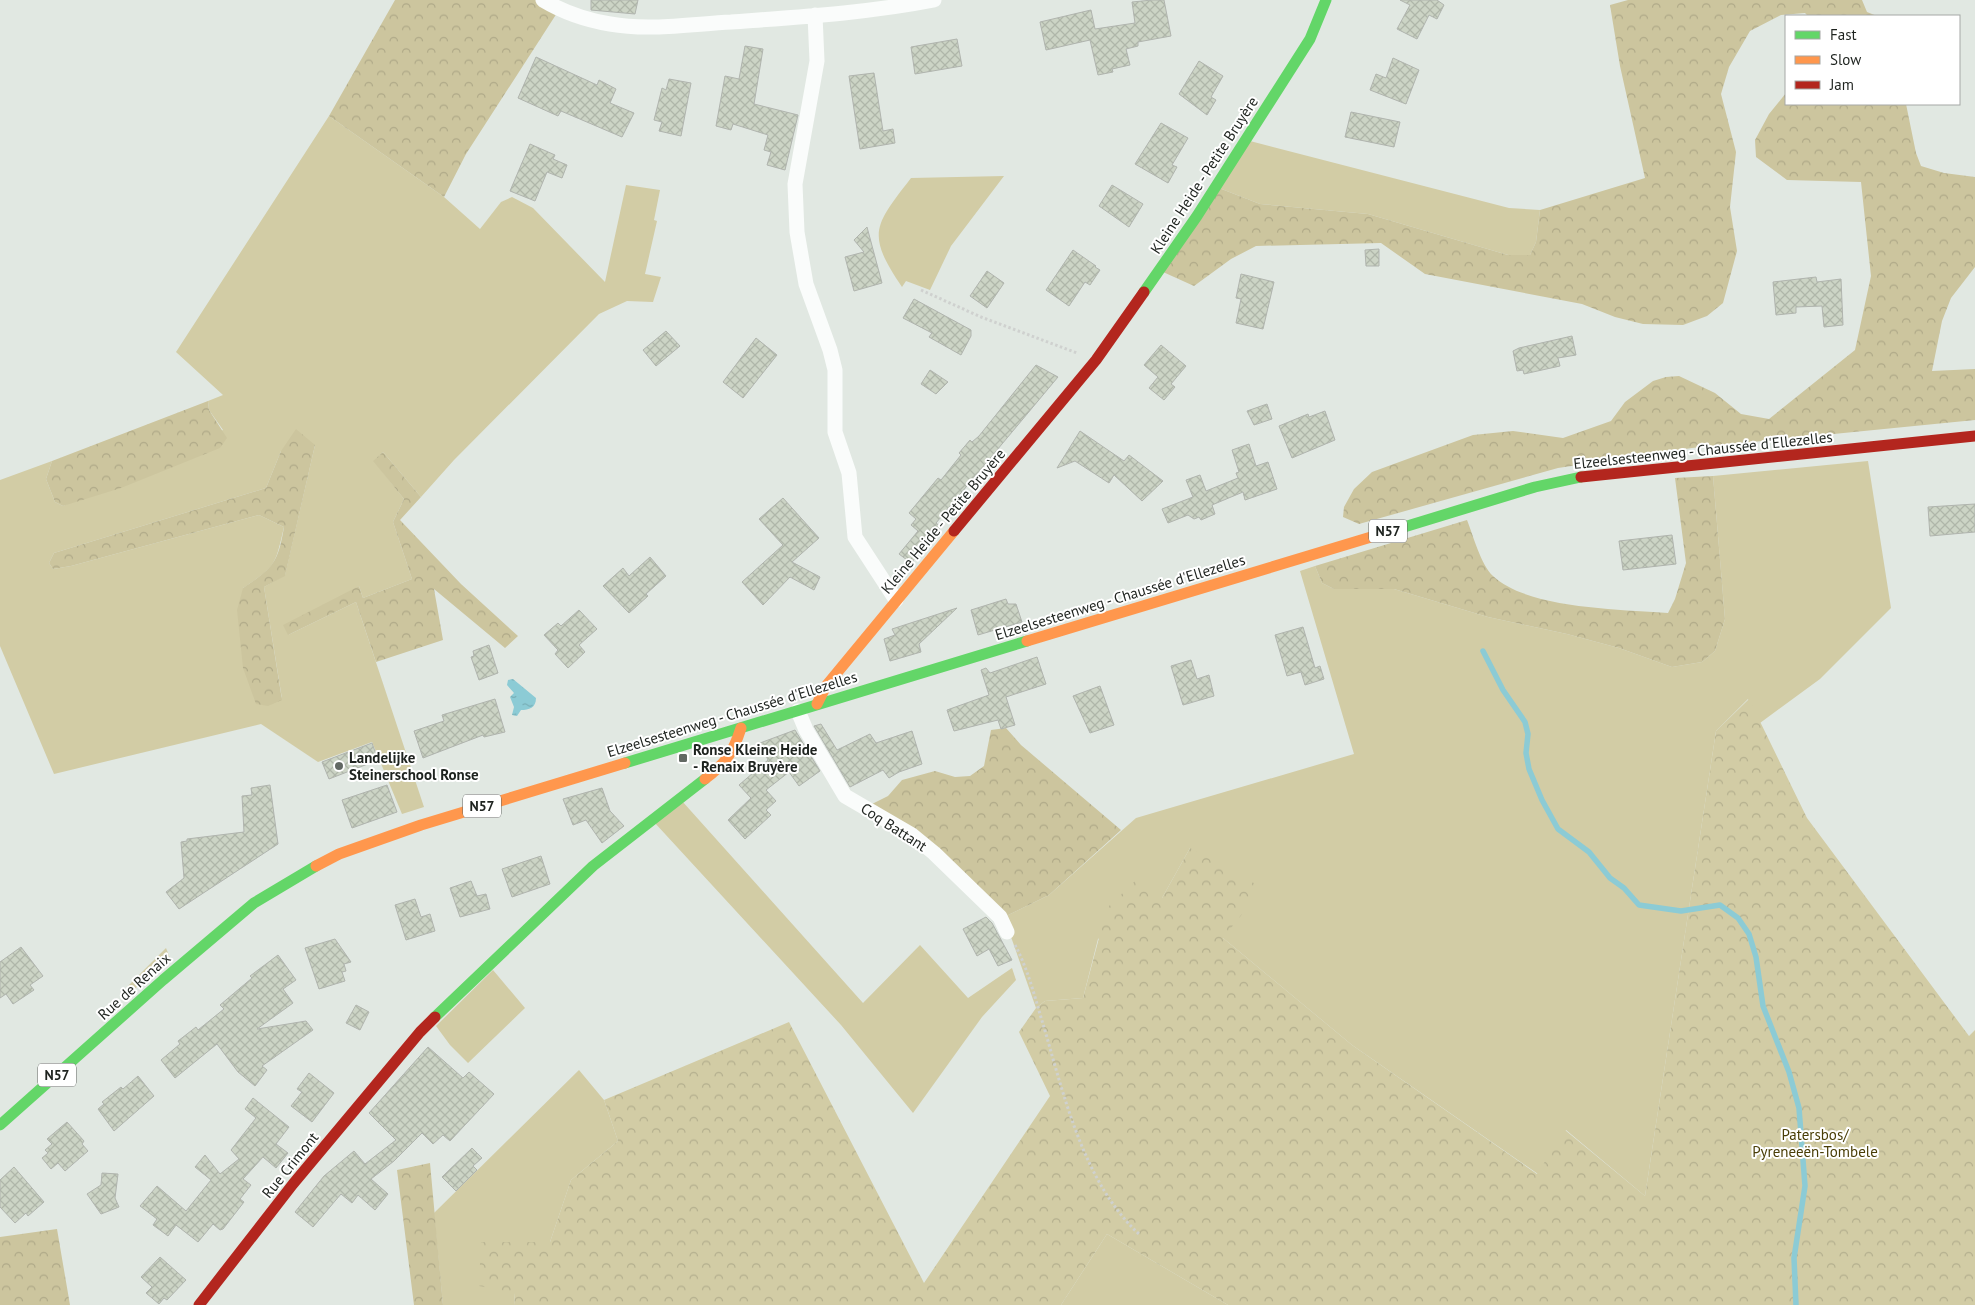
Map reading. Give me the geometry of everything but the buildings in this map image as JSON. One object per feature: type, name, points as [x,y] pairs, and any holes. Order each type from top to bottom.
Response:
[{"type":"main road","name":"Kleine Heide - Petite Bruyère","points":[[817,704],[826,686],[1096,360],[1197,216],[1310,39],[1326,0]]},
{"type":"main road","name":"Elzeelsesteenweg - Chaussée d'Ellezelles","points":[[294,877],[339,854],[421,825],[1535,487],[1587,476],[1975,436]]},
{"type":"main road","name":"Rue Crimont","points":[[199,1305],[293,1184],[408,1046],[593,866],[719,770],[732,752],[741,728]]},
{"type":"main road","name":"Rue de Renaix","points":[[0,1125],[231,920],[294,877]]},
{"type":"street","points":[[542,0],[581,18],[612,25],[672,26],[815,15],[934,0]]},
{"type":"street","points":[[815,15],[817,60],[810,105],[798,158],[795,184],[797,232],[806,284],[830,350],[835,370],[835,432],[849,473],[856,537],[896,600]]},
{"type":"street","name":"Coq Battant","points":[[798,711],[806,730],[846,796],[912,835],[934,852],[1000,917],[1007,932]]},
{"type":"path","points":[[921,290],[981,317],[1096,360]]},
{"type":"path","points":[[1007,932],[1028,977],[1060,1085],[1096,1178],[1116,1208],[1139,1234]]},
{"type":"green space","points":[[395,0],[536,0],[557,13],[466,154],[444,197],[329,116]]},
{"type":"green space","points":[[1628,0],[1862,0],[1867,12],[1874,15],[1807,15],[1805,13],[1781,15],[1750,31],[1729,67],[1721,94],[1736,152],[1730,207],[1737,251],[1723,303],[1707,316],[1683,325],[1643,324],[1615,317],[1582,304],[1425,274],[1381,243],[1256,246],[1231,259],[1194,286],[1163,272],[1219,188],[1260,204],[1368,214],[1508,255],[1530,255],[1536,242],[1540,210],[1645,178],[1620,66],[1610,5]]},
{"type":"green space","points":[[1785,94],[1785,105],[1906,105],[1916,153],[1921,166],[1944,173],[1975,177],[1975,267],[1951,298],[1942,321],[1932,371],[1975,369],[1975,420],[1692,448],[1558,468],[1359,524],[1343,517],[1344,507],[1354,489],[1372,472],[1473,435],[1513,431],[1563,438],[1611,421],[1625,402],[1653,381],[1666,377],[1679,376],[1715,393],[1741,414],[1769,419],[1855,350],[1871,276],[1861,182],[1787,180],[1756,157],[1755,140],[1769,114]]},
{"type":"green space","points":[[329,116],[444,197],[480,229],[501,202],[512,197],[533,208],[605,282],[626,185],[660,190],[654,220],[657,221],[645,274],[661,277],[653,302],[627,301],[599,314],[454,460],[421,497],[383,452],[374,461],[404,499],[393,522],[412,579],[363,598],[359,586],[288,635],[356,602],[424,807],[402,814],[372,742],[318,762],[261,724],[54,774],[0,646],[0,480],[52,461],[46,479],[55,502],[63,506],[223,430],[209,410],[208,401],[223,395],[176,352]],"holes":[[[315,445],[285,575],[264,587],[282,699],[243,588],[262,575],[273,564],[284,527],[259,515],[71,566],[53,569],[49,563],[54,553],[266,488],[281,451]]]},
{"type":"green space","points":[[1250,141],[1509,208],[1540,210],[1536,242],[1530,255],[1508,255],[1368,214],[1260,204],[1219,188]]},
{"type":"green space","points":[[1004,176],[951,246],[930,290],[906,281],[902,287],[883,254],[879,242],[879,231],[882,220],[889,208],[911,178]]},
{"type":"green space","points":[[208,401],[209,410],[227,438],[220,448],[121,488],[63,506],[55,502],[46,479],[52,461]]},
{"type":"green space","points":[[296,429],[315,445],[285,576],[264,587],[282,700],[268,706],[256,704],[243,668],[237,610],[243,588],[273,564],[284,527],[259,515],[71,566],[53,569],[49,563],[54,553],[266,488],[281,451]]},
{"type":"green space","points":[[383,452],[421,497],[400,520],[461,584],[518,636],[505,648],[434,589],[443,640],[376,662],[356,602],[288,635],[283,625],[359,586],[363,598],[412,579],[393,522],[404,499],[373,461]]},
{"type":"green space","points":[[1868,461],[1891,608],[1820,679],[1760,723],[1748,699],[1716,731],[1645,1196],[1566,1130],[1538,1174],[1352,1045],[1223,938],[1190,848],[1162,898],[1098,939],[1083,998],[1045,1001],[1036,1008],[1004,917],[1049,895],[1136,818],[1354,754],[1300,571],[1315,566],[1322,583],[1334,589],[1394,589],[1488,617],[1567,634],[1619,648],[1672,667],[1702,662],[1715,651],[1725,619],[1713,476]]},
{"type":"green space","points":[[1713,476],[1725,619],[1715,651],[1702,662],[1672,667],[1619,648],[1567,634],[1488,617],[1394,589],[1334,589],[1322,583],[1315,566],[1467,520],[1485,565],[1493,576],[1509,587],[1528,595],[1551,601],[1601,608],[1668,613],[1675,599],[1686,563],[1675,478]]},
{"type":"green space","name":"Patersbos/ Pyreneeën-Tombele","points":[[1749,699],[1807,818],[1969,1036],[1975,1030],[1975,1305],[1228,1305],[1107,1234],[1061,1305],[514,1305],[515,1293],[479,1286],[481,1242],[550,1242],[571,1180],[618,1141],[604,1100],[789,1022],[924,1283],[1050,1096],[1019,1032],[1036,1008],[1045,1001],[1083,998],[1107,908],[1137,879],[1162,898],[1190,848],[1263,888],[1223,938],[1352,1045],[1537,1174],[1565,1130],[1645,1196],[1716,731]]},
{"type":"green space","points":[[1006,728],[1021,745],[1121,830],[1049,895],[1004,917],[870,805],[888,796],[902,780],[935,771],[955,777],[970,776],[984,766],[991,730]]},
{"type":"green space","points":[[682,801],[863,1003],[920,945],[968,998],[1012,968],[1016,980],[982,1017],[913,1113],[841,1025],[654,822]]},
{"type":"green space","points":[[166,948],[170,958],[130,993],[127,987]]},
{"type":"green space","points":[[493,970],[525,1008],[468,1063],[450,1045],[436,1026]]},
{"type":"green space","points":[[579,1070],[604,1100],[618,1141],[571,1180],[550,1242],[515,1293],[514,1305],[443,1305],[434,1213]]},
{"type":"green space","points":[[430,1163],[443,1305],[414,1305],[397,1170]]},
{"type":"green space","points":[[57,1229],[70,1305],[0,1305],[0,1237]]},
{"type":"green space","points":[[1107,1234],[1228,1305],[1061,1305]]},
{"type":"water","points":[[513,679],[536,698],[533,706],[529,709],[521,710],[517,716],[512,715],[514,707],[510,697],[514,693],[507,685],[508,680]]},
{"type":"waterway","points":[[1483,651],[1503,690],[1525,722],[1528,734],[1526,753],[1529,769],[1542,800],[1558,829],[1589,852],[1610,878],[1624,888],[1639,905],[1681,911],[1720,905],[1738,918],[1749,934],[1756,957],[1763,1006],[1789,1072],[1799,1108],[1805,1186],[1794,1258],[1796,1305]]},
{"type":"traffic: fast","points":[[1144,292],[1197,216],[1310,39],[1326,0]]},
{"type":"traffic: fast","points":[[1391,531],[1535,487],[1581,477]]},
{"type":"traffic: fast","points":[[625,763],[1027,641]]},
{"type":"traffic: fast","points":[[435,1017],[593,866],[705,779]]},
{"type":"traffic: fast","points":[[0,1125],[163,980],[254,903],[316,866]]},
{"type":"traffic: slow","points":[[817,704],[826,686],[954,531]]},
{"type":"traffic: slow","points":[[1027,641],[1391,531]]},
{"type":"traffic: slow","points":[[705,779],[728,757],[741,728]]},
{"type":"traffic: slow","points":[[316,866],[339,854],[421,825],[625,763]]},
{"type":"traffic: jam","points":[[954,531],[1096,360],[1144,292]]},
{"type":"traffic: jam","points":[[1581,477],[1975,436]]},
{"type":"traffic: jam","points":[[199,1305],[293,1184],[420,1032],[435,1017]]},
{"type":"place","name":"Ronse Kleine Heide - Renaix Bruyère","points":[[683,758]]},
{"type":"place","name":"Landelijke Steinerschool Ronse","points":[[339,766]]}]
